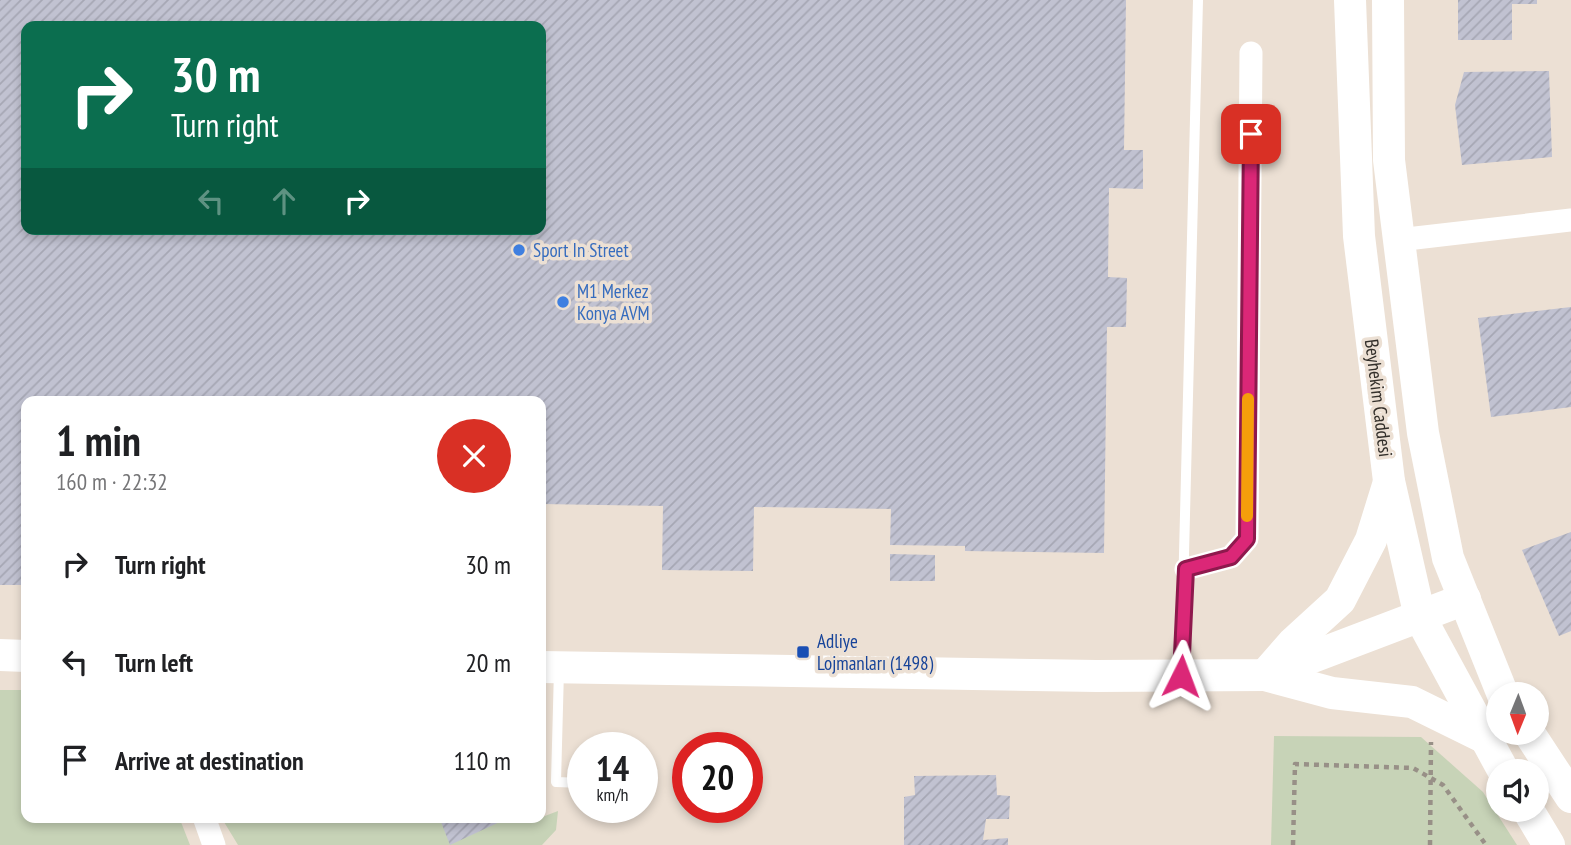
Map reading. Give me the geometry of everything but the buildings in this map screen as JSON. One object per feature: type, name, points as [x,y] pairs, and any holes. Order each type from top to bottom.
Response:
[{"type":"main road","name":"Beyhekim Caddesi","points":[[1350,0],[1359,236],[1389,481],[1420,617],[1496,759]]},
{"type":"main road","name":"Beyhekim Caddesi","points":[[1388,0],[1389,160],[1423,433],[1448,558],[1498,682]]},
{"type":"main road","points":[[1265,675],[1293,643],[1340,600],[1371,540],[1389,481]]},
{"type":"main road","points":[[1265,675],[1465,599]]},
{"type":"main road","points":[[0,655],[21,656]]},
{"type":"main road","points":[[550,667],[1265,675],[1332,693],[1412,702],[1483,737]]},
{"type":"main road","points":[[1538,746],[1571,797]]},
{"type":"main road","points":[[1535,822],[1549,845]]},
{"type":"street","points":[[1186,569],[1231,557],[1247,539],[1251,53]]},
{"type":"street","points":[[1398,240],[1571,220]]},
{"type":"street","points":[[206,823],[214,845]]},
{"type":"lane","points":[[1181,676],[1186,569],[1198,0]]},
{"type":"lane","points":[[550,667],[556,782],[567,782]]},
{"type":"path","points":[[1430,845],[1431,738]]},
{"type":"path","points":[[1293,845],[1295,764],[1413,768],[1443,785],[1486,845]]},
{"type":"green space","points":[[0,690],[21,690],[21,823],[181,823],[190,845],[0,845]]},
{"type":"green space","points":[[1274,736],[1421,737],[1483,792],[1486,797],[1486,822],[1502,822],[1517,845],[1271,845]]},
{"type":"green space","points":[[558,811],[556,830],[542,845],[238,845],[225,823],[546,823],[546,816]]},
{"type":"slow traffic","points":[[1247,516],[1248,399]]},
{"type":"place","name":"Sport In Street","points":[[519,250]]},
{"type":"place","name":"M1 Merkez Konya AVM","points":[[563,302]]},
{"type":"place","name":"Adliye Lojmanları (1498)","points":[[803,652]]},
{"type":"route","points":[[1181,676],[1186,569],[1231,557],[1247,539],[1251,134]]}]
